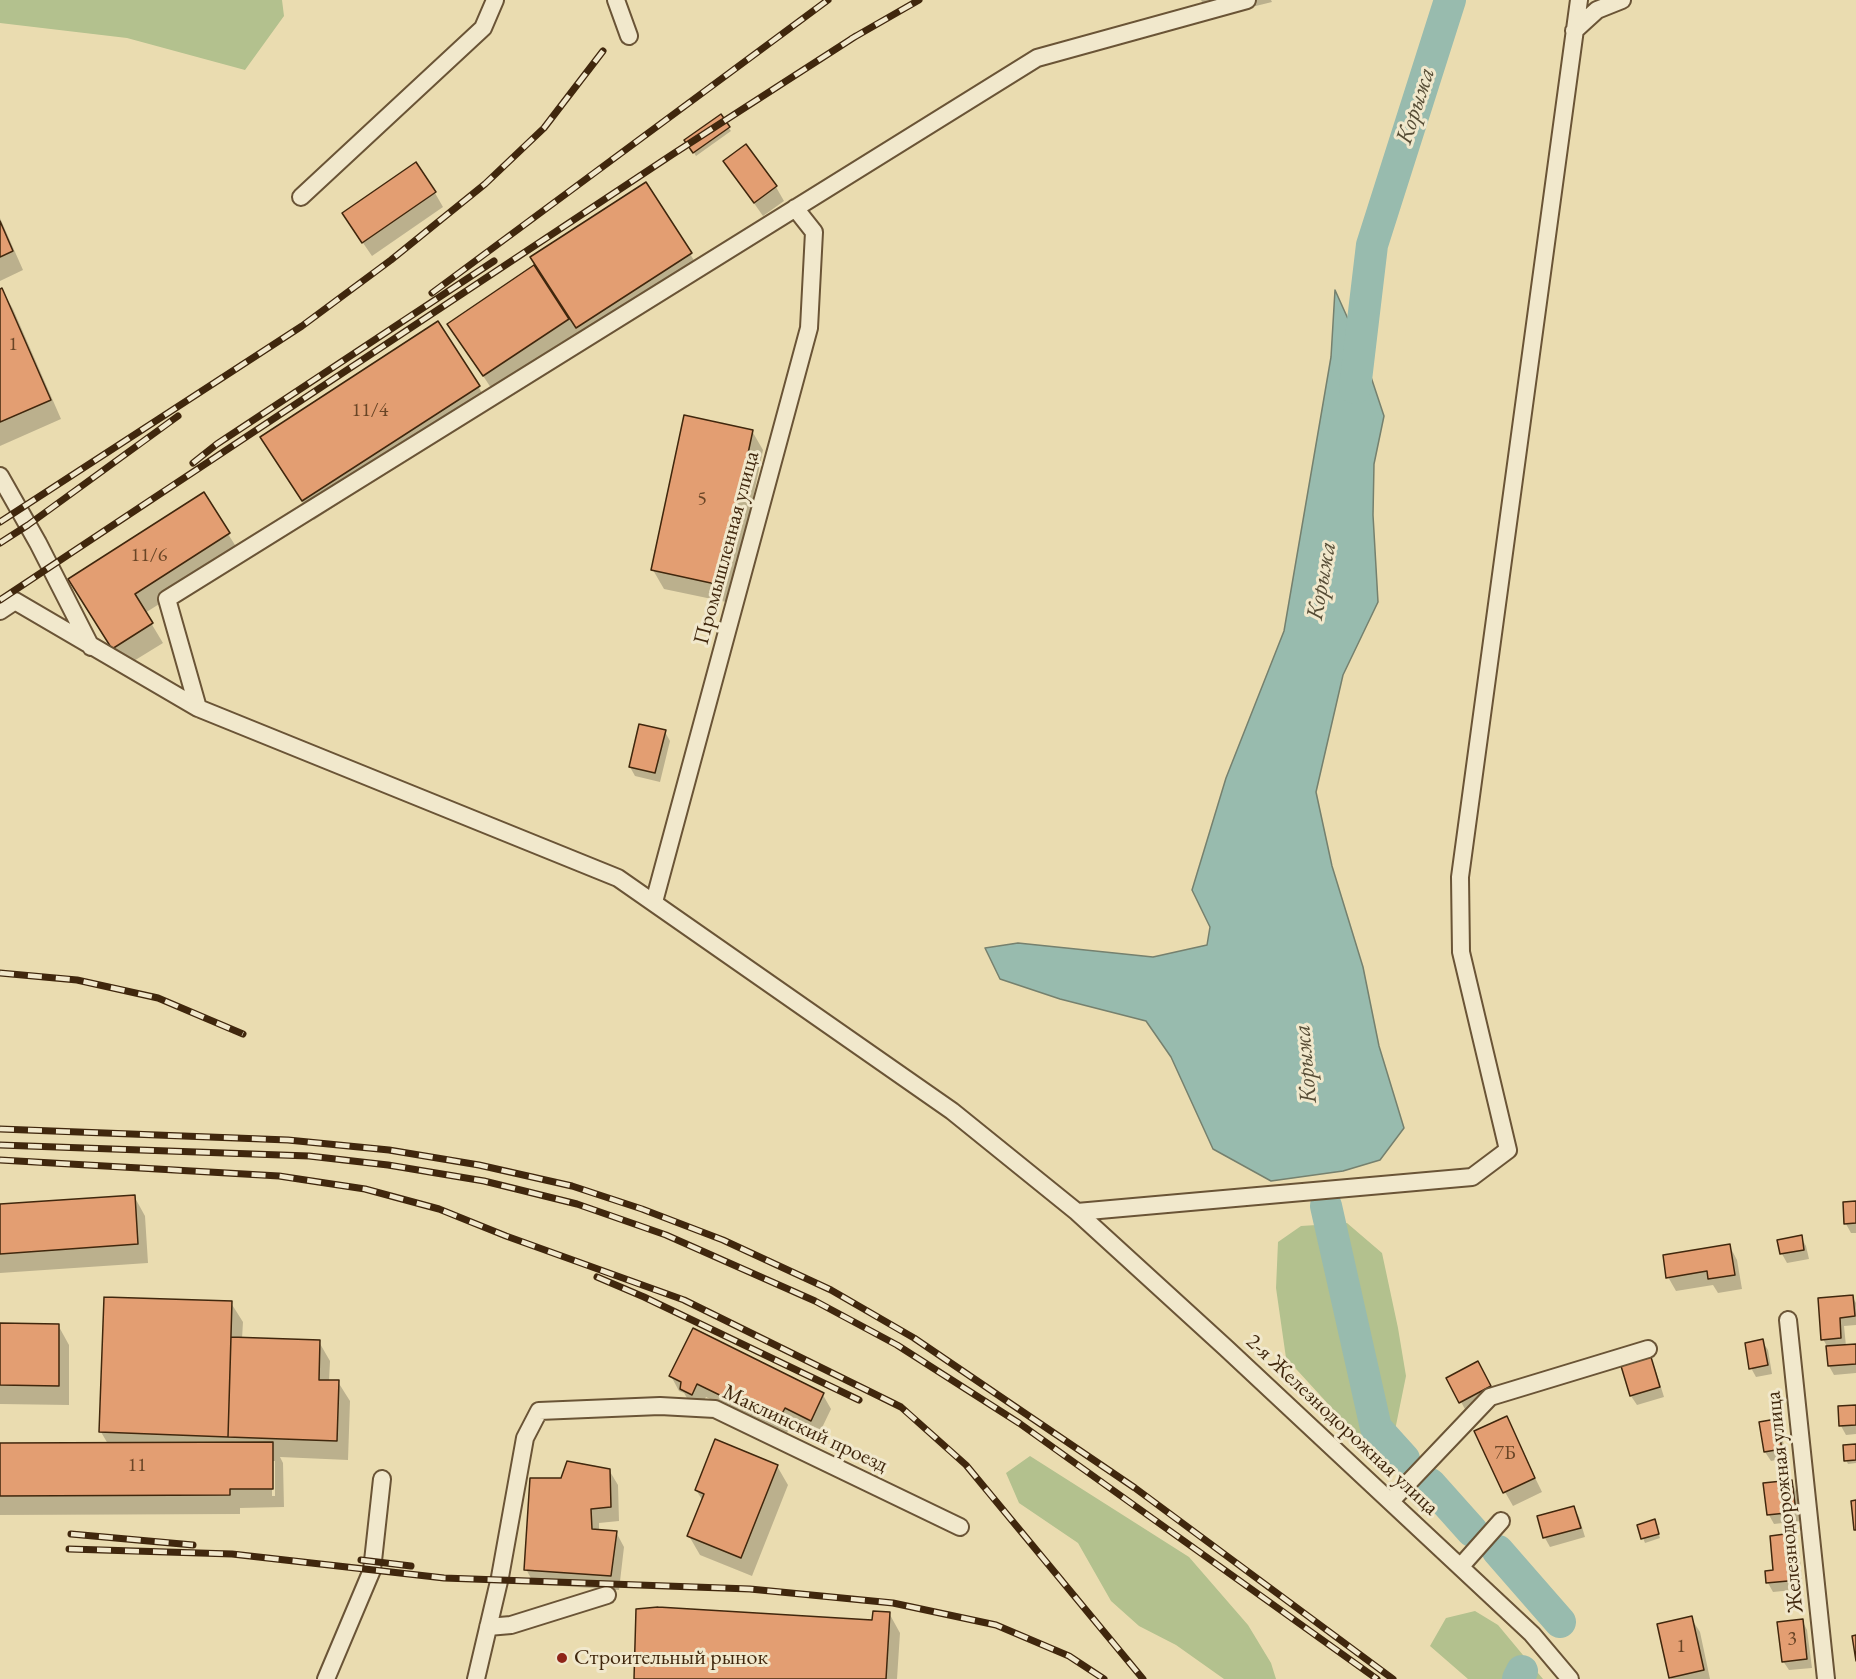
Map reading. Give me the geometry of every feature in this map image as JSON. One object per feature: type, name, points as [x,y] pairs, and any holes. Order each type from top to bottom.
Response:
[{"type":"street","points":[[301,197],[483,28],[495,0]]},
{"type":"street","points":[[616,0],[629,36]]},
{"type":"street","points":[[198,708],[167,599],[1037,58],[1247,0]]},
{"type":"street","points":[[1077,1212],[1472,1178],[1508,1150],[1461,952],[1460,877],[1578,0]]},
{"type":"street","points":[[1574,31],[1597,10],[1622,0]]},
{"type":"street","name":"Промышленная улица","points":[[654,902],[809,328],[814,232],[795,208]]},
{"type":"street","points":[[0,476],[41,548],[91,648]]},
{"type":"street","name":"2-я Железнодорожная улица","points":[[0,611],[15,602],[198,708],[618,878],[654,902],[952,1111],[1077,1212],[1461,1566],[1532,1634],[1570,1679]]},
{"type":"street","name":"Железнодорожная улица","points":[[1788,1320],[1826,1679]]},
{"type":"street","points":[[1391,1500],[1490,1397],[1648,1349]]},
{"type":"street","name":"Маклинский проезд","points":[[476,1679],[500,1577],[525,1438],[538,1411],[660,1407],[715,1409],[960,1527]]},
{"type":"street","points":[[326,1679],[372,1570],[382,1479]]},
{"type":"street","points":[[1461,1566],[1501,1521]]},
{"type":"street","points":[[488,1627],[511,1625],[607,1595]]},
{"type":"green space","points":[[0,0],[282,0],[284,16],[245,70],[127,38],[0,23]]},
{"type":"green space","points":[[1347,1223],[1382,1253],[1406,1376],[1392,1445],[1374,1454],[1286,1358],[1276,1288],[1278,1242],[1301,1226]]},
{"type":"green space","points":[[1030,1456],[1189,1557],[1248,1625],[1271,1663],[1276,1679],[1224,1679],[1176,1645],[1139,1626],[1111,1601],[1078,1543],[1019,1503],[1006,1473]]},
{"type":"green space","points":[[1475,1611],[1498,1625],[1543,1679],[1468,1679],[1430,1646],[1446,1618]]},
{"type":"water","points":[[1335,290],[1362,350],[1384,416],[1374,464],[1373,515],[1378,602],[1343,675],[1316,792],[1332,866],[1363,967],[1379,1046],[1404,1128],[1380,1160],[1343,1171],[1271,1181],[1213,1149],[1171,1057],[1146,1021],[1060,999],[1000,979],[985,948],[1018,943],[1153,957],[1207,945],[1210,927],[1192,890],[1226,778],[1284,631],[1331,357]]},
{"type":"building","points":[[721,114],[730,127],[693,153],[684,140]]},
{"type":"building","points":[[746,144],[777,186],[754,203],[723,161]]},
{"type":"building","points":[[416,162],[436,192],[362,243],[342,213]]},
{"type":"building","points":[[646,182],[692,253],[576,328],[530,257]]},
{"type":"building","points":[[0,221],[13,251],[0,257]]},
{"type":"building","points":[[534,265],[569,319],[483,376],[447,324]]},
{"type":"building","points":[[2,288],[51,400],[0,422],[0,289]]},
{"type":"building","points":[[438,321],[480,386],[302,501],[260,437]]},
{"type":"building","points":[[684,415],[753,430],[720,585],[651,570]]},
{"type":"building","points":[[204,492],[230,533],[135,594],[153,623],[112,649],[68,579]]},
{"type":"building","points":[[639,724],[666,730],[655,773],[629,767]]},
{"type":"building","points":[[135,1195],[138,1244],[0,1254],[0,1204]]},
{"type":"building","points":[[1856,1201],[1856,1223],[1844,1224],[1843,1202]]},
{"type":"building","points":[[1802,1235],[1804,1250],[1780,1254],[1777,1240]]},
{"type":"building","points":[[1730,1244],[1735,1275],[1708,1279],[1707,1271],[1666,1278],[1663,1255]]},
{"type":"building","points":[[1853,1295],[1855,1316],[1840,1318],[1841,1338],[1821,1340],[1818,1298]]},
{"type":"building","points":[[104,1297],[232,1301],[228,1437],[99,1432]]},
{"type":"building","points":[[0,1323],[59,1324],[59,1386],[0,1385]]},
{"type":"building","points":[[693,1328],[824,1393],[811,1421],[785,1408],[777,1423],[697,1384],[692,1395],[680,1389],[681,1382],[669,1376]]},
{"type":"building","points":[[231,1337],[320,1340],[319,1380],[339,1380],[337,1441],[228,1437]]},
{"type":"building","points":[[1763,1339],[1768,1365],[1749,1369],[1745,1343]]},
{"type":"building","points":[[1856,1344],[1856,1364],[1828,1366],[1826,1346]]},
{"type":"building","points":[[1651,1357],[1660,1387],[1630,1396],[1621,1366]]},
{"type":"building","points":[[1478,1361],[1491,1386],[1459,1403],[1446,1378]]},
{"type":"building","points":[[1856,1405],[1856,1425],[1839,1426],[1838,1406]]},
{"type":"building","points":[[1507,1416],[1535,1478],[1503,1493],[1474,1431]]},
{"type":"building","points":[[1776,1419],[1782,1449],[1764,1452],[1759,1422]]},
{"type":"building","points":[[715,1439],[778,1465],[741,1558],[687,1536],[704,1494],[695,1490]]},
{"type":"building","points":[[273,1442],[273,1489],[230,1489],[230,1495],[0,1496],[0,1443]]},
{"type":"building","points":[[1856,1444],[1856,1460],[1844,1461],[1843,1445]]},
{"type":"building","points":[[567,1461],[610,1469],[611,1507],[591,1509],[592,1529],[617,1531],[611,1576],[524,1570],[530,1478],[561,1478]]},
{"type":"building","points":[[1792,1480],[1796,1512],[1767,1515],[1763,1483]]},
{"type":"building","points":[[1856,1500],[1856,1530],[1854,1530],[1851,1501]]},
{"type":"building","points":[[1574,1506],[1581,1528],[1543,1538],[1537,1516]]},
{"type":"building","points":[[1655,1519],[1659,1534],[1641,1539],[1637,1525]]},
{"type":"building","points":[[1785,1534],[1785,1540],[1795,1539],[1799,1580],[1766,1583],[1765,1571],[1773,1570],[1770,1536]]},
{"type":"building","points":[[658,1607],[872,1620],[873,1611],[890,1612],[886,1679],[634,1679],[636,1609]]},
{"type":"building","points":[[1692,1616],[1704,1670],[1669,1678],[1657,1624]]},
{"type":"building","points":[[1803,1619],[1807,1659],[1782,1662],[1777,1622]]},
{"type":"building","points":[[1856,1635],[1856,1661],[1852,1636]]},
{"type":"waterway","name":"Корыжа","points":[[1355,388],[1372,245],[1450,0]]},
{"type":"waterway","name":"Корыжа","points":[[1326,1206],[1376,1428],[1404,1459]]},
{"type":"waterway","name":"Корыжа","points":[[1430,1484],[1472,1531]]},
{"type":"waterway","name":"Корыжа","points":[[1498,1551],[1560,1622]]},
{"type":"waterway","name":"Корыжа","points":[[1518,1679],[1522,1671]]},
{"type":"railway","points":[[432,293],[828,0]]},
{"type":"railway","points":[[851,39],[919,0]]},
{"type":"railway","points":[[0,600],[673,154],[856,36]]},
{"type":"railway","points":[[0,522],[302,326],[391,260],[485,184],[544,128],[603,51]]},
{"type":"railway","points":[[193,463],[217,444],[494,261]]},
{"type":"railway","points":[[0,543],[178,416]]},
{"type":"railway","points":[[0,973],[77,980],[158,998],[243,1034]]},
{"type":"railway","points":[[0,1129],[288,1140],[389,1150],[479,1165],[572,1186],[642,1209],[723,1240],[831,1290],[914,1338],[1135,1488],[1393,1679]]},
{"type":"railway","points":[[0,1145],[309,1156],[388,1165],[484,1181],[577,1204],[666,1235],[815,1301],[897,1345],[1019,1423],[1377,1679]]},
{"type":"railway","points":[[0,1160],[279,1176],[365,1189],[439,1209],[506,1236],[684,1300],[901,1407],[966,1465],[1143,1679]]},
{"type":"railway","points":[[597,1277],[644,1297],[859,1400]]},
{"type":"railway","points":[[71,1534],[193,1545]]},
{"type":"railway","points":[[69,1549],[232,1554],[444,1578],[750,1589],[893,1603],[996,1625],[1069,1656],[1104,1679]]},
{"type":"railway","points":[[361,1560],[411,1566]]},
{"type":"place","name":"Строительный рынок","points":[[562,1658]]}]
